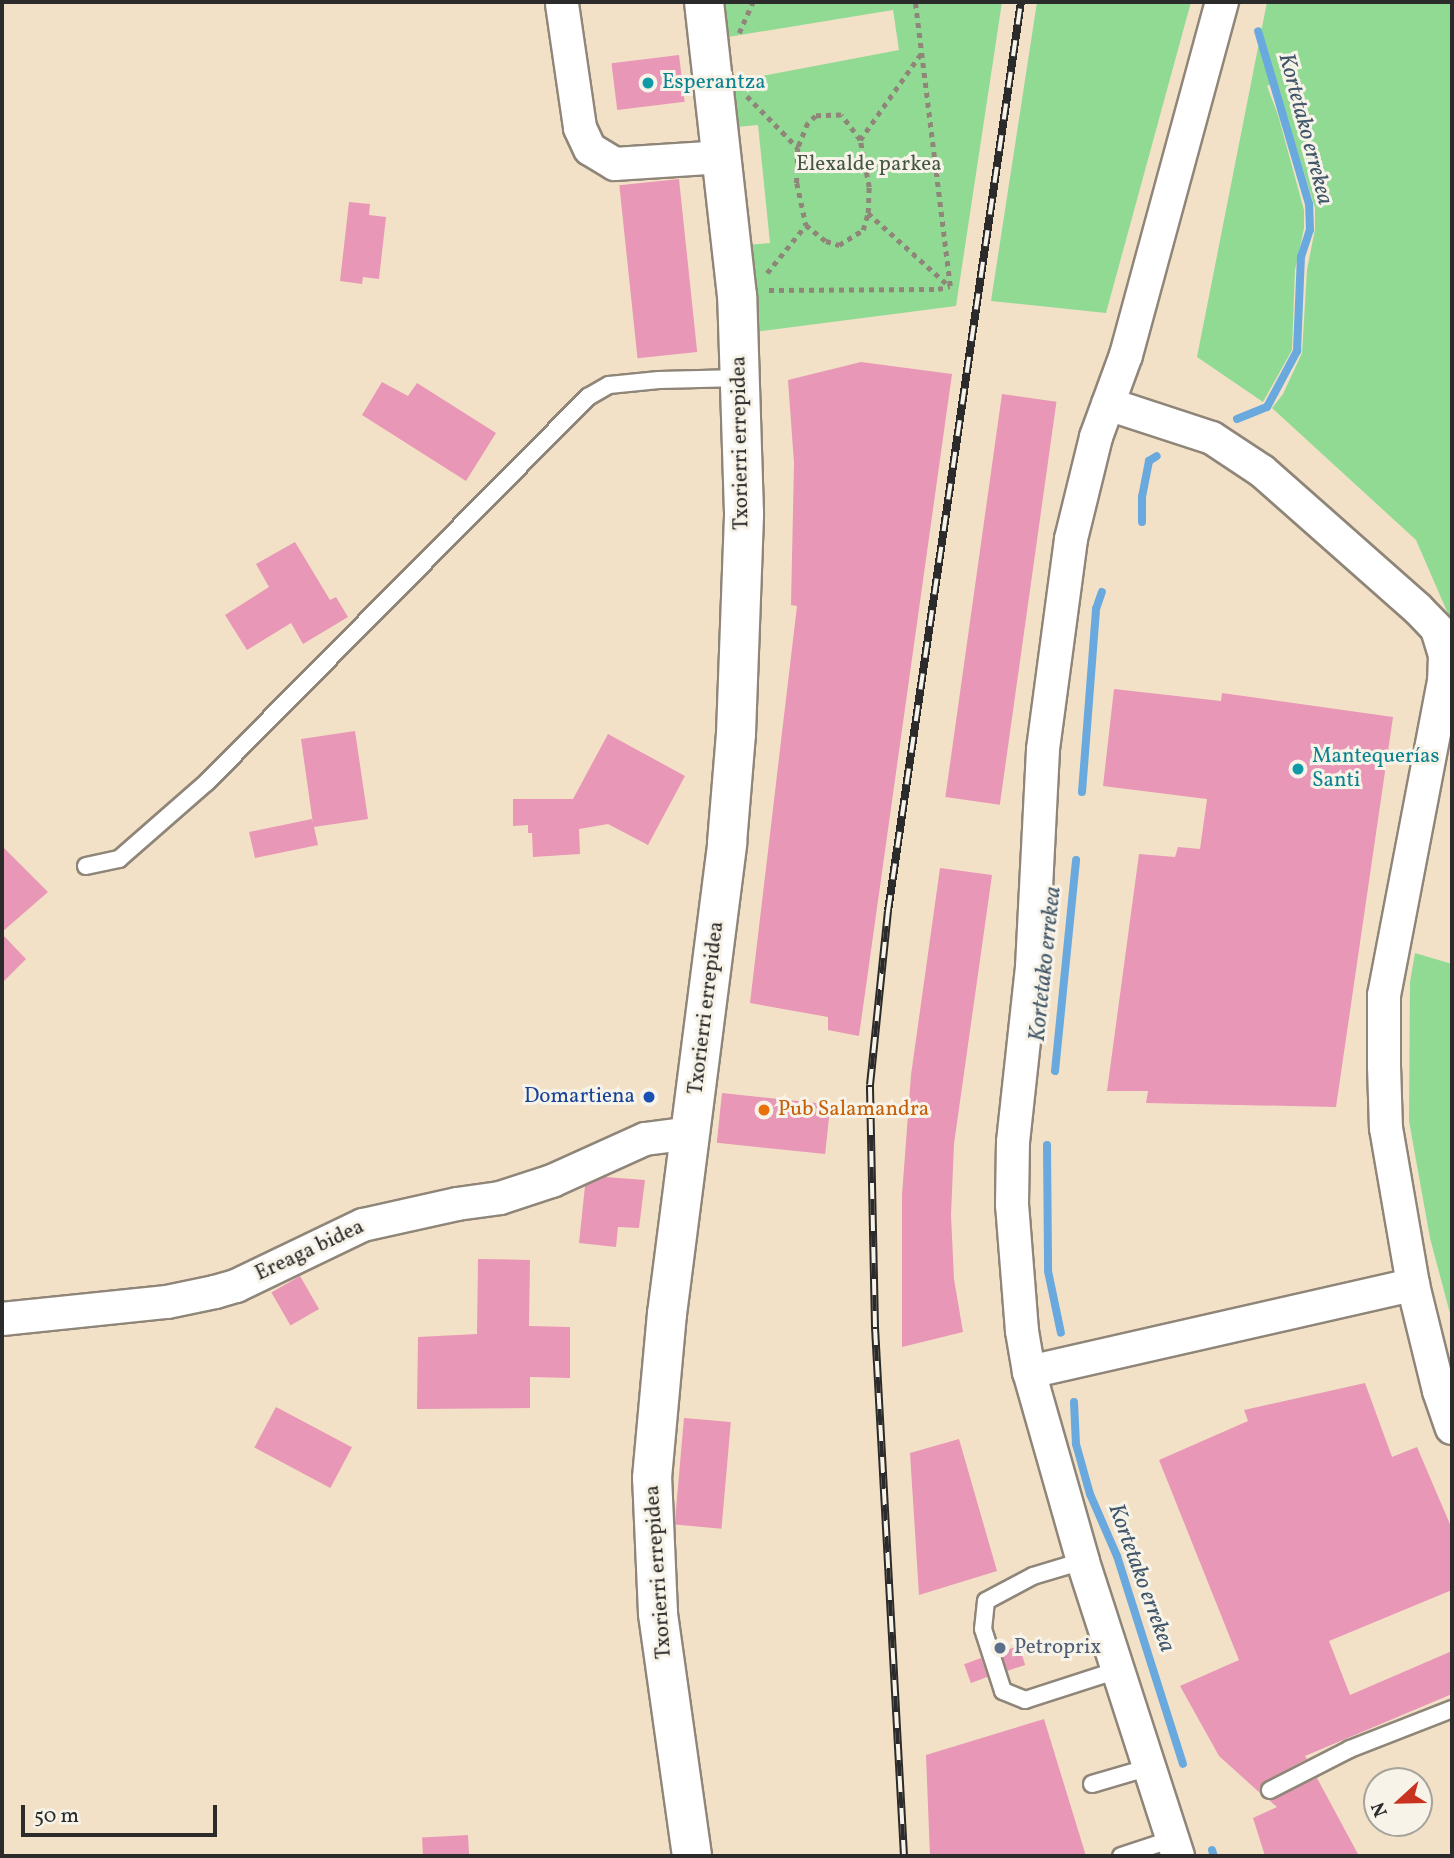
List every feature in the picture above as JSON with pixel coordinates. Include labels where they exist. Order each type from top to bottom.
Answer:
[{"type":"street","name":"Txorierri errepidea","points":[[692,1856],[658,1613],[652,1490],[662,1354],[727,843],[736,734],[744,513],[737,296],[704,2]]},
{"type":"street","points":[[1176,1848],[1083,1561],[1029,1372],[1022,1331],[1012,1205],[1013,1142],[1032,967],[1043,748],[1071,539],[1096,436],[1126,355],[1222,2]]},
{"type":"street","points":[[562,4],[580,128],[590,149],[615,164],[723,157]]},
{"type":"street","points":[[1108,404],[1212,438],[1262,471],[1418,608],[1437,629],[1446,655],[1444,681],[1384,995],[1386,1128],[1413,1286],[1439,1391],[1452,1428]]},
{"type":"street","name":"Ereaga bidea","points":[[2,1319],[167,1302],[215,1292],[236,1286],[363,1225],[457,1203],[500,1199],[552,1181],[645,1139],[691,1133]]},
{"type":"street","points":[[1029,1372],[1413,1286]]},
{"type":"lane","points":[[86,866],[119,859],[207,782],[588,397],[609,386],[659,380],[740,378]]},
{"type":"lane","points":[[1083,1561],[1033,1576],[986,1601],[983,1629],[1003,1691],[1026,1700],[1118,1670]]},
{"type":"lane","points":[[1270,1790],[1350,1749],[1452,1709]]},
{"type":"lane","points":[[1092,1784],[1150,1767]]},
{"type":"lane","points":[[1121,1856],[1176,1848]]},
{"type":"path","points":[[915,2],[950,286]]},
{"type":"path","points":[[860,140],[922,52]]},
{"type":"path","points":[[741,90],[798,148]]},
{"type":"path","points":[[826,114],[841,115],[860,140],[869,187],[868,213],[863,230],[839,245],[826,241],[806,225],[797,183],[798,148],[808,123],[816,116],[826,114]]},
{"type":"path","points":[[868,213],[950,286]]},
{"type":"path","points":[[762,279],[806,225]]},
{"type":"path","points":[[762,286],[772,291],[939,289],[950,286]]},
{"type":"green space","name":"Elexalde parkea","points":[[717,2],[1002,2],[956,306],[755,332],[748,245],[770,243],[758,125],[736,127],[730,82],[899,50],[893,10],[722,38]]},
{"type":"green space","points":[[1037,2],[1191,2],[1106,313],[991,301]]},
{"type":"green space","points":[[1267,2],[1452,2],[1452,623],[1416,540],[1272,408],[1283,394],[1302,353],[1307,270],[1315,229],[1315,208],[1276,82],[1267,86],[1278,115],[1304,210],[1304,228],[1295,270],[1292,350],[1263,402],[1197,357]]},
{"type":"green space","points":[[1415,953],[1452,964],[1452,1321],[1430,1238],[1409,1121],[1410,982]]},
{"type":"building","name":"Esperantza","points":[[679,55],[685,102],[617,110],[612,63]]},
{"type":"building","points":[[679,179],[697,352],[638,358],[619,185]]},
{"type":"building","points":[[349,202],[370,204],[369,215],[386,217],[379,279],[363,277],[362,284],[340,281]]},
{"type":"building","points":[[861,362],[952,374],[859,1036],[828,1030],[828,1017],[750,1003],[797,606],[791,605],[794,463],[788,380]]},
{"type":"building","points":[[382,382],[408,396],[417,383],[496,433],[466,481],[362,415]]},
{"type":"building","points":[[1002,394],[1056,402],[1000,805],[945,797]]},
{"type":"building","points":[[295,542],[330,600],[336,597],[348,617],[303,644],[291,623],[247,650],[225,615],[269,587],[256,564]]},
{"type":"building","points":[[1114,689],[1221,701],[1222,693],[1393,717],[1336,1107],[1146,1103],[1148,1091],[1107,1091],[1139,854],[1175,857],[1178,847],[1200,849],[1207,799],[1103,786]]},
{"type":"building","points":[[355,731],[368,819],[314,827],[318,845],[255,858],[249,832],[312,819],[313,824],[301,739]]},
{"type":"building","points":[[608,734],[685,776],[648,845],[608,824],[579,829],[580,854],[533,857],[532,833],[528,833],[528,825],[513,826],[513,799],[573,799]]},
{"type":"building","points":[[2,846],[48,892],[2,932]]},
{"type":"building","points":[[940,868],[992,875],[954,1144],[951,1215],[954,1279],[963,1332],[902,1347],[902,1195],[911,1075]]},
{"type":"building","points":[[2,934],[26,959],[2,983]]},
{"type":"building","points":[[722,1093],[830,1104],[825,1154],[717,1143]]},
{"type":"building","points":[[605,1177],[645,1180],[639,1228],[618,1227],[616,1247],[579,1243],[585,1186]]},
{"type":"building","points":[[478,1259],[530,1260],[529,1326],[570,1327],[570,1378],[530,1377],[530,1408],[417,1409],[418,1337],[477,1334]]},
{"type":"building","points":[[300,1276],[319,1309],[290,1325],[271,1292]]},
{"type":"building","points":[[1365,1383],[1392,1457],[1417,1447],[1452,1529],[1452,1590],[1329,1641],[1350,1695],[1452,1651],[1452,1694],[1305,1756],[1307,1759],[1265,1781],[1260,1793],[1219,1756],[1180,1686],[1239,1660],[1159,1460],[1248,1421],[1244,1410]]},
{"type":"building","points":[[276,1407],[352,1447],[330,1488],[254,1448]]},
{"type":"building","points":[[684,1418],[731,1422],[721,1529],[675,1525]]},
{"type":"building","points":[[959,1439],[997,1571],[919,1595],[910,1453]]},
{"type":"building","points":[[1019,1646],[1025,1665],[1007,1671],[1001,1652]]},
{"type":"building","points":[[981,1658],[988,1677],[971,1683],[964,1664]]},
{"type":"building","points":[[1044,1719],[1086,1856],[930,1856],[926,1755]]},
{"type":"building","points":[[1317,1778],[1359,1856],[1265,1856],[1253,1818],[1277,1807],[1269,1800]]},
{"type":"building","points":[[468,1835],[469,1856],[423,1856],[422,1837]]},
{"type":"waterway","name":"Kortetako errekea","points":[[1237,419],[1267,407],[1297,351],[1301,257],[1310,230],[1309,204],[1258,31]]},
{"type":"waterway","name":"Kortetako errekea","points":[[1142,522],[1142,497],[1149,461],[1157,456]]},
{"type":"waterway","name":"Kortetako errekea","points":[[1082,792],[1096,609],[1102,592]]},
{"type":"waterway","name":"Kortetako errekea","points":[[1055,1071],[1076,860]]},
{"type":"waterway","name":"Kortetako errekea","points":[[1047,1145],[1048,1271],[1061,1333]]},
{"type":"waterway","name":"Kortetako errekea","points":[[1074,1402],[1076,1444],[1090,1494],[1117,1556],[1183,1764]]},
{"type":"waterway","name":"Kortetako errekea","points":[[1212,1850],[1214,1856]]},
{"type":"railway","points":[[904,1856],[875,1327],[870,1085],[888,911],[1021,2]]},
{"type":"place","name":"Esperantza","points":[[648,83]]},
{"type":"place","name":"Mantequerías Santi","points":[[1298,769]]},
{"type":"place","name":"Domartiena","points":[[649,1097]]},
{"type":"place","name":"Pub Salamandra","points":[[764,1110]]},
{"type":"place","name":"Petroprix","points":[[1000,1648]]}]
